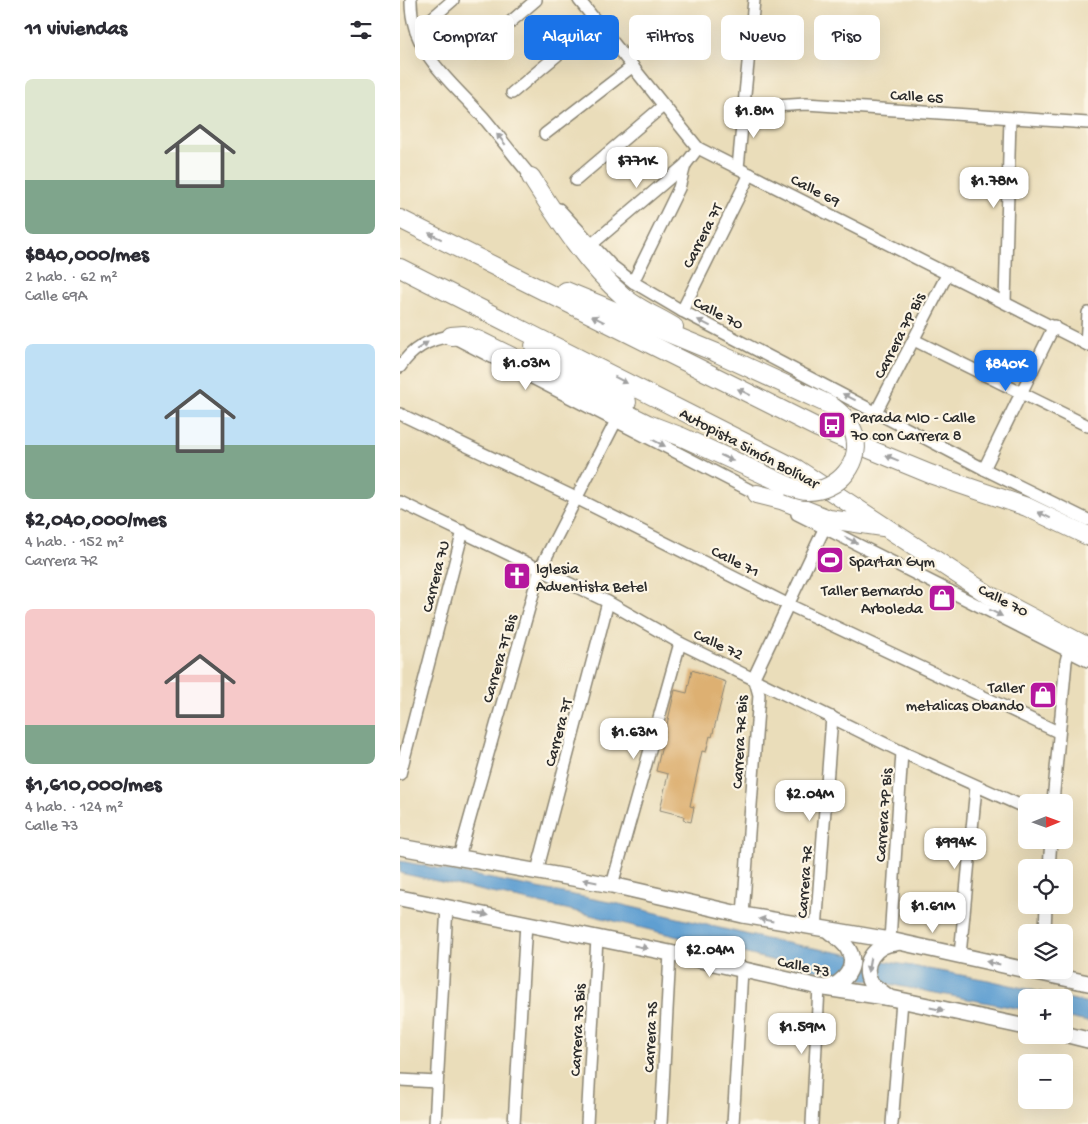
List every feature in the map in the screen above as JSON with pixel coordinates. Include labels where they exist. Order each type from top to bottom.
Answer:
[{"type":"highway","points":[[531,177],[569,234],[625,298],[717,353]]},
{"type":"highway","points":[[400,219],[818,428],[930,474],[1027,507],[1088,536]]},
{"type":"highway","points":[[451,336],[464,335],[480,341],[580,392],[788,486],[806,491],[824,489],[839,481],[850,466],[855,449],[853,431],[844,416],[830,405],[717,353],[470,253]]},
{"type":"highway","name":"Autopista Simón Bolívar","points":[[400,268],[797,469],[891,529],[988,595],[1077,645]]},
{"type":"highway","points":[[453,294],[577,374],[651,416],[682,437]]},
{"type":"highway","points":[[757,494],[781,500],[829,519],[891,529]]},
{"type":"highway","points":[[1077,645],[1088,659]]},
{"type":"main road","points":[[400,847],[612,885],[743,915],[960,955],[1018,968]]},
{"type":"main road","name":"Calle 73","points":[[400,898],[447,906],[742,970],[1018,1025]]},
{"type":"main road","points":[[822,930],[845,944],[850,954],[850,968],[846,977],[828,986]]},
{"type":"main road","points":[[892,943],[872,954],[868,965],[869,980],[876,989],[896,1000]]},
{"type":"main road","points":[[1071,979],[1088,983]]},
{"type":"main road","points":[[1073,1036],[1088,1040]]},
{"type":"street","name":"Calle 70","points":[[411,0],[415,26]]},
{"type":"street","points":[[436,15],[453,0]]},
{"type":"street","points":[[514,19],[536,0]]},
{"type":"street","name":"Calle 69","points":[[579,0],[592,15]]},
{"type":"street","points":[[738,168],[754,0]]},
{"type":"street","name":"Calle 69","points":[[619,48],[698,148],[1087,344]]},
{"type":"street","name":"Calle 70","points":[[430,60],[483,117],[531,177],[611,265],[633,282],[682,311],[984,470],[1088,520]]},
{"type":"street","points":[[512,93],[552,60]]},
{"type":"street","points":[[545,134],[633,66]]},
{"type":"street","name":"Calle 65","points":[[744,108],[806,104],[1088,123]]},
{"type":"street","points":[[576,180],[663,106]]},
{"type":"street","points":[[1005,302],[1010,118]]},
{"type":"street","points":[[592,244],[686,165],[698,148]]},
{"type":"street","points":[[633,282],[680,188],[686,165]]},
{"type":"street","name":"Carrera 7T","points":[[682,311],[750,174]]},
{"type":"street","name":"Carrera 7P Bis","points":[[876,412],[948,273]]},
{"type":"street","points":[[1087,344],[1088,313]]},
{"type":"street","points":[[984,470],[1054,326]]},
{"type":"street","name":"Calle 70","points":[[451,336],[757,494],[1077,645]]},
{"type":"street","points":[[400,367],[406,357],[420,346],[451,336]]},
{"type":"street","points":[[914,340],[1088,426]]},
{"type":"street","name":"Calle 71","points":[[400,414],[576,498],[787,604],[1058,732]]},
{"type":"street","name":"Carrera 7T Bis","points":[[458,857],[540,569],[616,421]]},
{"type":"street","name":"Calle 72","points":[[400,502],[608,602],[680,643],[902,752],[1018,805]]},
{"type":"street","name":"Carrera 7R Bis","points":[[743,915],[759,695],[754,678],[787,604],[825,527]]},
{"type":"street","name":"Carrera 7U","points":[[400,774],[463,531]]},
{"type":"street","name":"Carrera 7T","points":[[537,871],[608,602]]},
{"type":"street","points":[[612,885],[680,643]]},
{"type":"street","points":[[1054,794],[1066,661],[1077,645]]},
{"type":"street","name":"Carrera 7R","points":[[822,930],[832,717]]},
{"type":"street","name":"Carrera 7P Bis","points":[[892,943],[902,752]]},
{"type":"street","points":[[960,955],[976,787]]},
{"type":"street","points":[[434,1124],[447,906]]},
{"type":"street","points":[[514,1124],[526,923]]},
{"type":"street","name":"Carrera 7S Bis","points":[[587,1124],[597,938]]},
{"type":"street","name":"Carrera 7S","points":[[661,1124],[670,953]]},
{"type":"street","points":[[733,1124],[742,970]]},
{"type":"street","points":[[812,1124],[828,986]]},
{"type":"street","points":[[892,1124],[896,1000]]},
{"type":"street","points":[[400,1080],[437,1082]]},
{"type":"water","points":[[400,861],[619,904],[770,940],[988,980],[1027,989],[1018,989],[1018,1008],[803,968],[566,909],[400,873]]},
{"type":"water","points":[[1073,1000],[1088,1003],[1088,1022],[1073,1019]]},
{"type":"building","points":[[692,670],[726,682],[712,737],[710,736],[706,752],[702,751],[690,806],[694,807],[691,822],[683,820],[684,816],[660,810],[668,774],[656,771],[675,690],[687,693]]},
{"type":"place","name":"Parada MIO - Calle 70 con Carrera 8","points":[[832,425]]},
{"type":"place","name":"Spartan Gym","points":[[830,560]]},
{"type":"place","name":"Iglesia Adventista Betel","points":[[517,576]]},
{"type":"place","name":"Taller Bernardo Arboleda","points":[[942,598]]},
{"type":"place","name":"Taller metalicas Obando","points":[[1043,695]]}]
